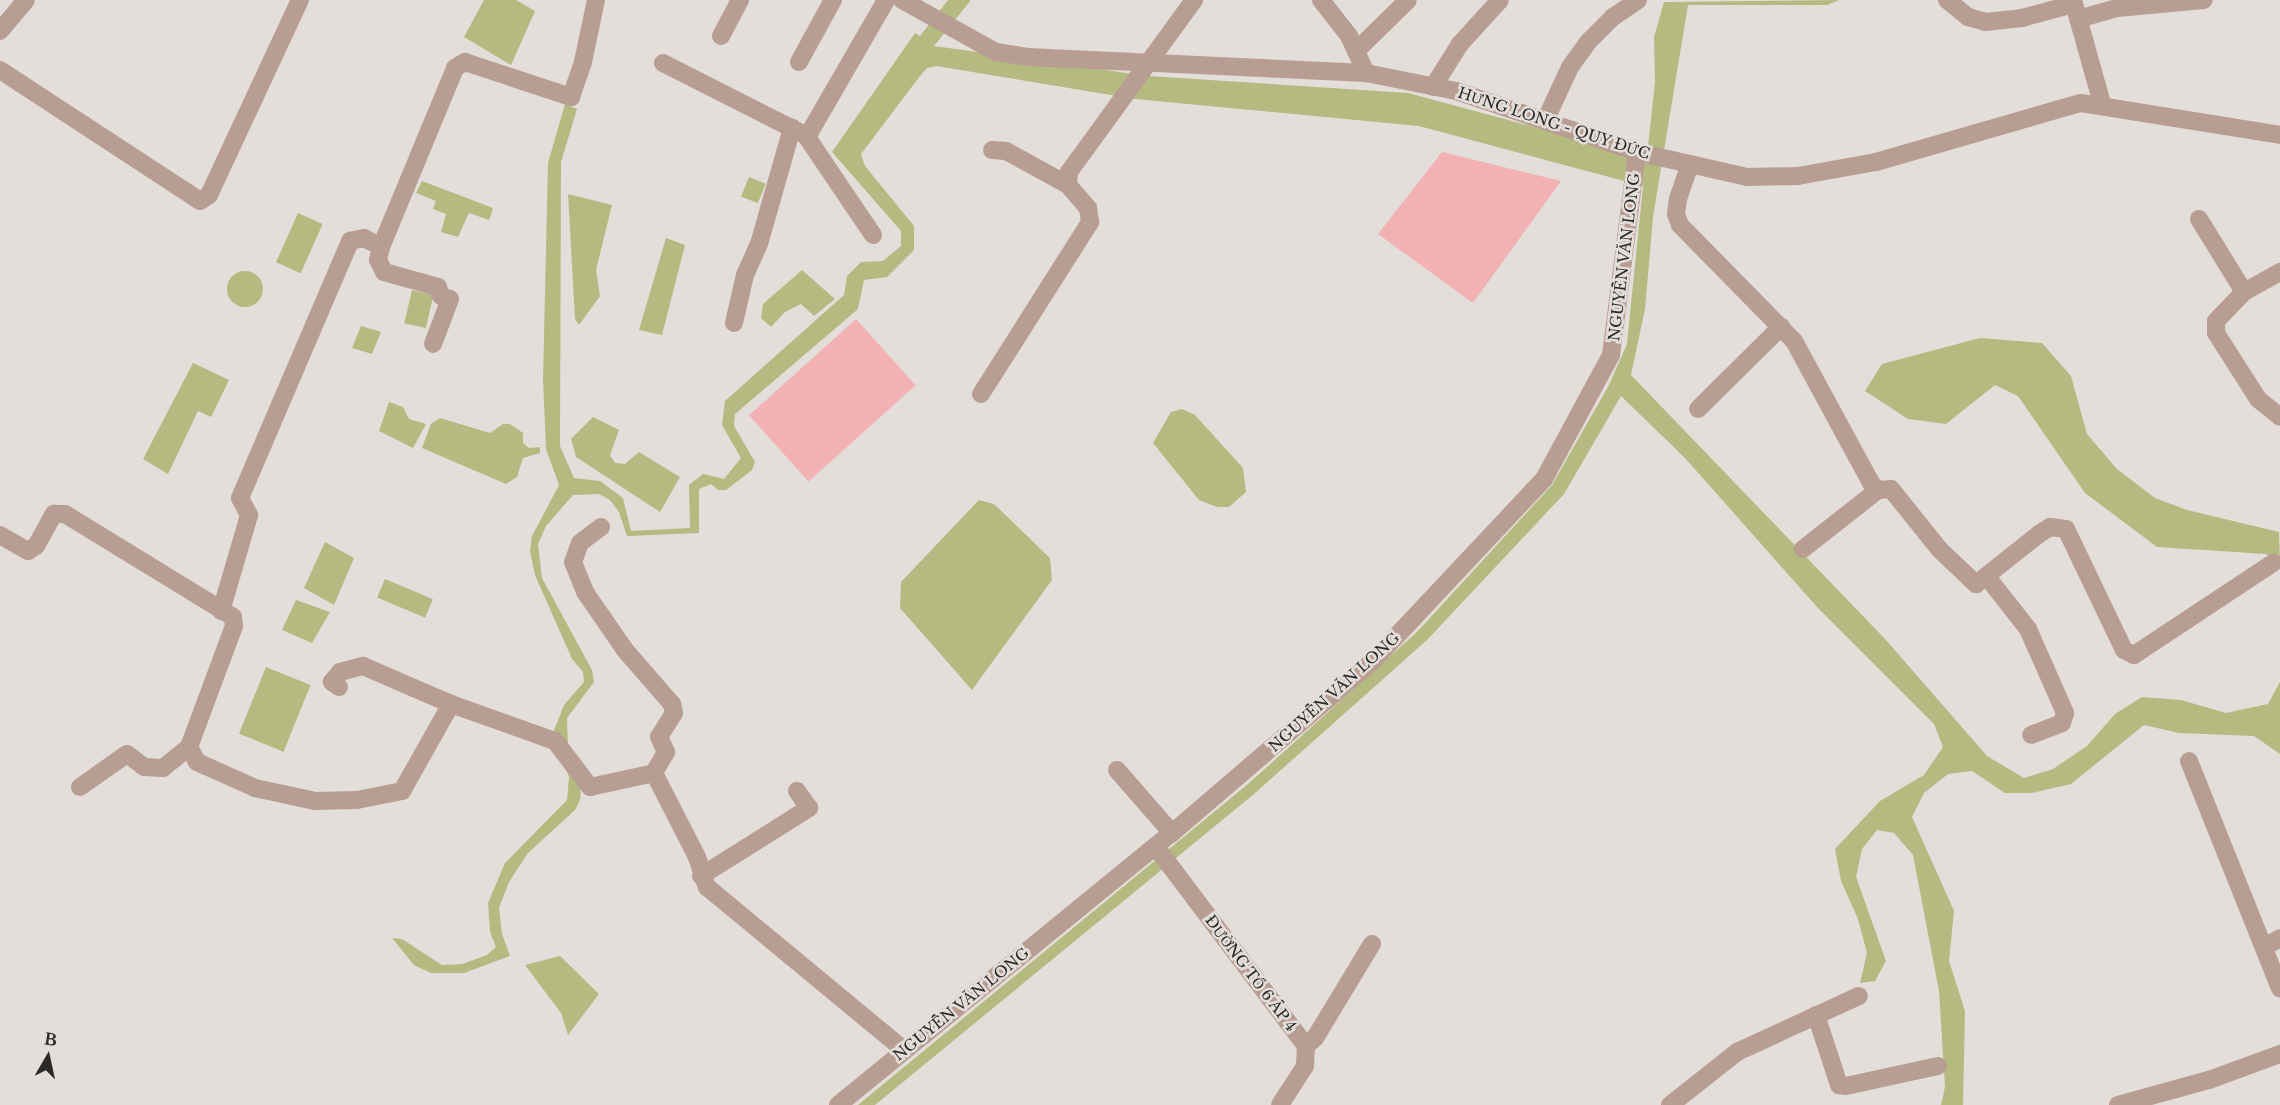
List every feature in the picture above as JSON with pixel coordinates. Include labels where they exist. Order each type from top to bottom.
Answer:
[{"type":"street","points":[[0,32],[26,0]]},
{"type":"street","points":[[0,70],[200,201],[209,195],[300,0]]},
{"type":"street","points":[[433,344],[450,299],[441,296],[438,287],[384,272],[378,260],[381,247],[458,64],[465,62],[571,97],[583,62],[596,0]]},
{"type":"street","points":[[721,36],[740,0]]},
{"type":"street","points":[[800,62],[834,0]]},
{"type":"street","points":[[734,323],[745,275],[759,244],[800,132],[886,0]]},
{"type":"street","points":[[1068,185],[1069,172],[1146,61],[1194,0]]},
{"type":"street","points":[[1321,0],[1357,50],[1366,73]]},
{"type":"street","points":[[1357,50],[1408,0]]},
{"type":"street","points":[[1433,87],[1460,44],[1500,0]]},
{"type":"street","points":[[1546,118],[1570,67],[1588,42],[1613,17],[1638,0]]},
{"type":"street","points":[[1947,0],[1968,17],[1985,22],[2075,8],[2117,8],[2204,0]]},
{"type":"street","name":"HƯNG LONG - QUY ĐỨC","points":[[905,1],[996,52],[1028,57],[1366,73],[1433,87],[1546,118],[1640,153],[1748,177],[1798,176],[1876,162],[2068,105],[2102,104],[2280,135]]},
{"type":"street","points":[[2075,8],[2102,104]]},
{"type":"street","points":[[663,63],[800,132],[873,235]]},
{"type":"street","points":[[981,394],[1090,222],[1088,208],[1068,185],[1006,152],[992,150]]},
{"type":"street","name":"NGUYỄN VĂN LONG","points":[[838,1105],[1172,834],[1374,660],[1544,479],[1611,355],[1640,153]]},
{"type":"street","points":[[1690,164],[1677,199],[1676,214],[1680,225],[1794,341],[1846,432],[1863,472],[1878,490]]},
{"type":"street","points":[[2199,219],[2244,292]]},
{"type":"street","points":[[221,611],[249,515],[240,498],[350,241],[364,238],[381,247]]},
{"type":"street","points":[[2280,272],[2244,292],[2216,321],[2216,333],[2258,399],[2280,417]]},
{"type":"street","points":[[1698,409],[1780,327]]},
{"type":"street","points":[[1803,549],[1878,490],[1891,489],[1940,549],[1976,584],[1988,578],[2050,527],[2066,529],[2124,651],[2133,655],[2273,563]]},
{"type":"street","points":[[0,536],[28,551],[36,546],[54,514],[65,514],[232,617],[234,626],[189,747],[163,768],[144,767],[127,754],[80,787]]},
{"type":"street","points":[[339,687],[332,682],[340,672],[363,666],[451,704],[555,741],[580,778],[595,788],[654,773],[666,752],[659,737],[674,713],[672,704],[626,650],[585,592],[573,562],[580,543],[601,527]]},
{"type":"street","points":[[1988,578],[2028,629],[2065,713],[2062,723],[2031,735]]},
{"type":"street","points":[[189,747],[197,762],[255,788],[315,801],[357,800],[402,791],[451,704]]},
{"type":"street","points":[[2189,761],[2280,988]]},
{"type":"street","points":[[1117,770],[1172,834]]},
{"type":"street","points":[[654,773],[697,856],[701,876],[707,887],[904,1050]]},
{"type":"street","points":[[701,876],[809,808],[797,791]]},
{"type":"street","name":"ĐƯỜNG TỔ 6 ẤP 4","points":[[1156,847],[1306,1046],[1305,1066],[1280,1105]]},
{"type":"street","points":[[2264,947],[2280,938]]},
{"type":"street","points":[[1306,1046],[1316,1038],[1372,944]]},
{"type":"street","points":[[1670,1105],[1737,1052],[1858,996]]},
{"type":"street","points":[[1816,1015],[1839,1085],[1846,1086],[1938,1066]]},
{"type":"street","points":[[2118,1105],[2209,1080],[2280,1054]]},
{"type":"shaded area","points":[[484,0],[516,0],[535,11],[511,65],[464,37]]},
{"type":"shaded area","points":[[948,0],[971,0],[934,46],[1148,76],[1408,93],[1568,136],[1646,164],[1655,83],[1654,37],[1664,2],[1839,0],[1827,5],[1688,5],[1653,217],[1645,309],[1631,375],[1886,640],[1987,756],[2024,778],[2053,769],[2087,746],[2115,714],[2142,697],[2181,700],[2226,713],[2268,704],[2280,682],[2280,754],[2254,736],[2179,733],[2144,725],[2071,784],[2032,793],[2005,793],[1972,771],[1948,774],[1924,793],[1912,817],[1954,911],[1949,961],[1965,1011],[1963,1105],[1941,1105],[1945,1087],[1939,991],[1913,855],[1894,833],[1877,830],[1862,849],[1856,877],[1886,961],[1875,981],[1860,983],[1867,953],[1858,919],[1841,881],[1835,849],[1880,801],[1924,775],[1943,747],[1934,724],[1818,608],[1685,458],[1621,396],[1564,494],[1427,640],[1254,794],[875,1105],[858,1105],[1248,784],[1417,632],[1552,485],[1609,385],[1627,344],[1643,186],[1419,126],[1135,99],[936,66],[927,68],[920,76],[861,154],[865,166],[914,226],[914,250],[887,277],[864,280],[858,309],[735,414],[734,426],[755,462],[752,470],[726,490],[718,490],[711,484],[699,489],[699,533],[627,536],[619,512],[610,500],[599,494],[573,495],[546,526],[538,544],[542,578],[592,670],[594,682],[567,718],[568,747],[581,787],[580,800],[575,810],[528,853],[509,882],[499,908],[502,934],[510,956],[464,973],[431,973],[414,965],[392,938],[402,939],[442,965],[462,964],[487,955],[496,947],[490,932],[488,903],[505,863],[567,800],[569,777],[553,733],[564,705],[584,682],[583,672],[572,659],[535,575],[530,551],[532,536],[559,485],[546,449],[543,380],[548,163],[565,104],[577,109],[561,162],[560,446],[574,478],[600,481],[623,498],[631,531],[690,528],[689,485],[703,474],[724,479],[741,458],[722,425],[725,401],[844,295],[847,276],[861,262],[883,261],[901,246],[901,231],[832,152],[915,33],[920,36]]},
{"type":"shaded area","points":[[1442,152],[1561,181],[1473,303],[1378,234]]},
{"type":"shaded area","points":[[749,177],[766,184],[758,203],[741,196]]},
{"type":"shaded area","points":[[422,181],[493,208],[489,220],[469,213],[458,237],[441,232],[446,214],[433,209],[436,201],[416,193]]},
{"type":"shaded area","points":[[568,194],[612,205],[596,270],[600,296],[579,325],[575,319]]},
{"type":"shaded area","points":[[298,213],[323,224],[301,273],[276,262]]},
{"type":"shaded area","points":[[666,238],[685,245],[662,335],[639,330]]},
{"type":"shaded area","points":[[802,270],[835,299],[814,316],[801,304],[785,312],[771,327],[761,318],[763,304]]},
{"type":"shaded area","points":[[245,271],[258,276],[263,289],[258,302],[245,307],[232,302],[227,289],[232,276]]},
{"type":"shaded area","points":[[412,290],[433,295],[426,328],[404,323]]},
{"type":"shaded area","points":[[856,319],[916,385],[809,481],[749,415]]},
{"type":"shaded area","points":[[361,326],[381,332],[372,354],[352,348]]},
{"type":"shaded area","points":[[1980,338],[2042,343],[2071,376],[2087,434],[2117,469],[2155,498],[2187,510],[2279,532],[2280,563],[2266,554],[2157,547],[2085,493],[2018,396],[1995,385],[1946,424],[1908,419],[1865,391],[1882,364]]},
{"type":"shaded area","points":[[193,363],[229,380],[211,417],[198,411],[168,474],[143,459]]},
{"type":"shaded area","points":[[389,402],[403,407],[409,419],[426,424],[413,448],[379,431]]},
{"type":"shaded area","points":[[1182,409],[1195,415],[1243,468],[1246,492],[1229,507],[1217,507],[1199,500],[1153,443],[1171,412]]},
{"type":"shaded area","points":[[593,417],[619,430],[610,455],[615,463],[625,464],[639,452],[680,477],[660,512],[576,457],[571,439]]},
{"type":"shaded area","points":[[440,418],[490,433],[503,424],[510,424],[523,433],[523,443],[529,448],[540,447],[540,453],[523,458],[517,477],[506,484],[422,448],[431,424]]},
{"type":"shaded area","points":[[979,500],[994,504],[1050,558],[1052,580],[972,690],[900,608],[901,582]]},
{"type":"shaded area","points":[[325,542],[354,558],[334,605],[304,588]]},
{"type":"shaded area","points":[[385,579],[433,599],[425,618],[377,597]]},
{"type":"shaded area","points":[[296,600],[330,612],[312,643],[282,630]]},
{"type":"shaded area","points":[[266,667],[311,685],[284,752],[239,734]]},
{"type":"shaded area","points":[[560,956],[599,994],[568,1035],[561,1013],[525,965]]}]
